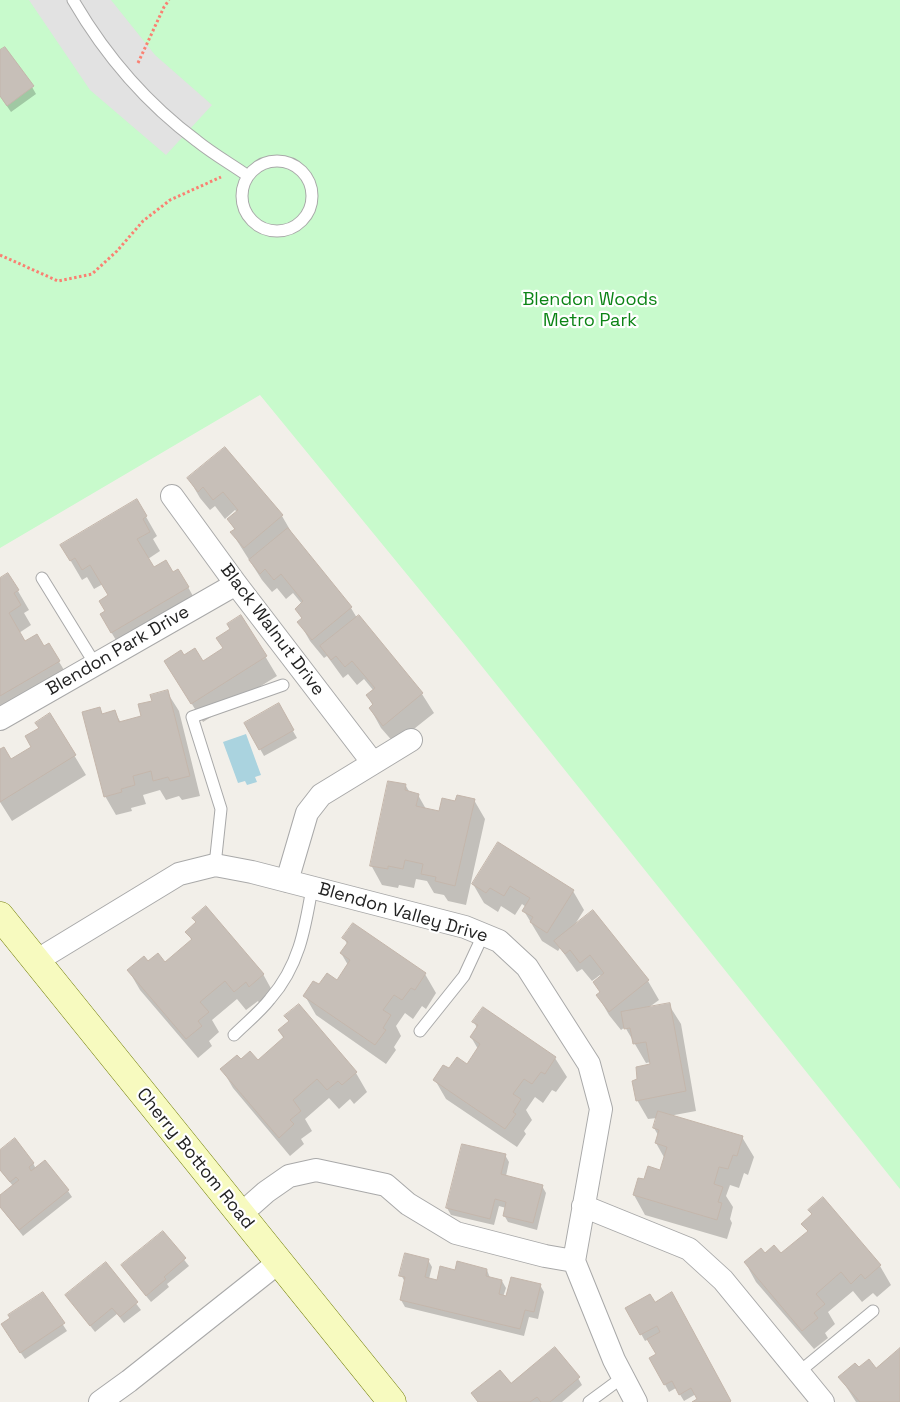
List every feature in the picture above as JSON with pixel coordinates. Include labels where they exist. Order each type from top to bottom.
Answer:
[{"type":"main road","name":"Cherry Bottom Road","points":[[0,916],[392,1402]]},
{"type":"street","name":"Black Walnut Drive","points":[[172,496],[186,518],[373,763]]},
{"type":"street","name":"Blendon Park Drive","points":[[0,718],[236,584]]},
{"type":"street","points":[[287,881],[307,814],[321,795],[411,740]]},
{"type":"street","name":"Blendon Valley Drive","points":[[36,961],[180,874],[215,865],[252,872],[464,927],[499,942],[527,967],[589,1064],[601,1109],[574,1261]]},
{"type":"street","points":[[240,1214],[289,1176],[316,1170],[386,1184],[408,1204],[456,1234],[545,1256],[574,1261],[614,1360],[636,1402]]},
{"type":"street","points":[[583,1206],[689,1249],[723,1280],[823,1402]]},
{"type":"street","points":[[100,1402],[279,1262]]},
{"type":"lane","points":[[73,0],[89,28],[130,80],[168,118],[197,142],[243,172]]},
{"type":"lane","points":[[280,161],[292,164],[302,171],[309,181],[312,193],[311,205],[306,216],[297,225],[286,230],[274,231],[262,228],[252,221],[245,211],[242,199],[243,172],[268,162],[280,161]]},
{"type":"lane","points":[[42,578],[95,664]]},
{"type":"lane","points":[[215,865],[221,809],[192,717],[283,686]]},
{"type":"lane","points":[[234,1034],[270,999],[284,980],[297,955],[305,930],[312,888]]},
{"type":"lane","points":[[420,1031],[464,976],[483,935]]},
{"type":"lane","points":[[799,1372],[873,1311]]},
{"type":"lane","points":[[589,1402],[623,1376]]},
{"type":"path","points":[[130,80],[169,0]]},
{"type":"path","points":[[0,255],[58,281],[92,274],[117,251],[143,221],[170,200],[243,172]]},
{"type":"green space","name":"Blendon Woods Metro Park","points":[[0,0],[900,0],[900,1189],[464,644],[260,395],[0,548]]},
{"type":"shaded area","points":[[29,0],[111,0],[155,55],[212,105],[166,155],[90,90]]},
{"type":"water","points":[[246,734],[261,775],[255,777],[257,782],[247,785],[245,781],[238,783],[223,742]]},
{"type":"building","points":[[5,47],[34,86],[7,106],[0,96],[0,50]]},
{"type":"building","points":[[225,447],[283,515],[244,548],[230,532],[235,529],[227,519],[238,510],[223,492],[213,500],[203,487],[198,492],[187,478]]},
{"type":"building","points":[[137,499],[147,516],[143,519],[150,532],[137,539],[154,567],[166,560],[173,572],[178,569],[189,587],[111,633],[100,614],[105,611],[99,601],[108,595],[90,565],[82,570],[75,558],[70,561],[60,545]]},
{"type":"building","points":[[288,528],[352,607],[312,640],[297,622],[302,618],[295,609],[303,601],[281,574],[274,580],[265,569],[260,574],[249,560]]},
{"type":"building","points":[[8,573],[19,590],[14,593],[21,605],[9,613],[25,641],[37,634],[44,646],[49,643],[60,661],[0,696],[0,578]]},
{"type":"building","points":[[241,615],[267,656],[191,704],[164,661],[181,650],[184,655],[195,648],[203,661],[223,648],[216,638],[230,629],[227,624]]},
{"type":"building","points":[[359,615],[423,693],[383,726],[369,708],[373,704],[366,695],[375,688],[352,661],[345,667],[336,656],[331,660],[320,646]]},
{"type":"building","points":[[168,690],[190,776],[170,781],[168,777],[153,781],[151,771],[133,776],[135,785],[121,789],[122,792],[104,797],[82,712],[100,707],[102,714],[115,710],[119,722],[141,716],[138,704],[152,701],[150,695]]},
{"type":"building","points":[[279,703],[294,730],[259,750],[244,723]]},
{"type":"building","points":[[50,713],[76,755],[0,802],[0,749],[4,747],[11,759],[31,747],[25,736],[39,728],[35,723]]},
{"type":"building","points":[[388,781],[406,784],[405,790],[419,794],[416,806],[439,811],[442,798],[455,801],[457,795],[475,799],[455,886],[435,881],[436,877],[421,874],[423,864],[405,860],[403,869],[388,866],[388,869],[370,866]]},
{"type":"building","points":[[498,842],[574,890],[547,933],[530,922],[533,917],[522,911],[530,898],[510,886],[504,896],[490,888],[486,893],[472,884]]},
{"type":"building","points":[[206,906],[264,974],[249,987],[246,982],[234,992],[225,981],[200,1002],[209,1012],[198,1021],[202,1026],[186,1039],[127,970],[144,956],[148,961],[158,953],[165,962],[192,939],[185,932],[196,922],[192,918]]},
{"type":"building","points":[[593,910],[649,980],[609,1012],[596,995],[600,992],[593,982],[604,973],[590,955],[580,963],[570,950],[565,954],[554,941]]},
{"type":"building","points":[[353,923],[426,973],[415,990],[411,988],[402,1000],[394,995],[383,1010],[391,1015],[383,1028],[386,1030],[375,1045],[303,996],[313,981],[319,984],[327,973],[337,980],[350,960],[340,953],[348,942],[342,938]]},
{"type":"building","points":[[670,1003],[686,1091],[636,1101],[632,1081],[637,1079],[636,1067],[650,1064],[646,1042],[633,1044],[630,1028],[624,1029],[621,1012]]},
{"type":"building","points":[[299,1004],[357,1072],[342,1085],[338,1081],[327,1090],[317,1079],[293,1100],[301,1111],[290,1120],[294,1124],[279,1138],[220,1069],[237,1055],[241,1059],[250,1051],[258,1060],[284,1037],[278,1030],[289,1021],[284,1016]]},
{"type":"building","points":[[483,1007],[556,1057],[545,1074],[541,1072],[532,1084],[524,1079],[513,1094],[521,1099],[513,1112],[516,1114],[505,1129],[433,1080],[443,1065],[449,1068],[457,1057],[467,1064],[480,1044],[470,1037],[478,1025],[472,1022]]},
{"type":"building","points":[[658,1111],[743,1136],[737,1156],[733,1155],[728,1169],[719,1167],[714,1184],[723,1187],[718,1202],[722,1203],[717,1220],[633,1195],[638,1178],[644,1179],[648,1166],[660,1170],[667,1147],[655,1143],[659,1130],[653,1128]]},
{"type":"building","points":[[15,1138],[34,1163],[29,1167],[31,1171],[45,1160],[69,1190],[19,1230],[0,1207],[0,1195],[19,1180],[16,1177],[10,1182],[0,1170],[0,1150]]},
{"type":"building","points":[[462,1144],[506,1154],[501,1174],[543,1185],[533,1223],[503,1216],[506,1202],[495,1199],[490,1219],[446,1208]]},
{"type":"building","points":[[823,1197],[881,1265],[865,1279],[861,1274],[851,1284],[841,1272],[816,1294],[825,1304],[814,1313],[818,1318],[802,1331],[744,1262],[761,1248],[765,1253],[774,1245],[781,1253],[808,1231],[801,1224],[812,1214],[808,1210]]},
{"type":"building","points":[[163,1231],[186,1258],[146,1296],[121,1265]]},
{"type":"building","points":[[405,1253],[429,1259],[425,1277],[437,1280],[440,1266],[455,1270],[457,1261],[487,1269],[486,1276],[502,1280],[499,1294],[506,1296],[511,1277],[541,1284],[534,1312],[525,1310],[520,1329],[400,1300],[405,1277],[399,1276]]},
{"type":"building","points":[[106,1262],[138,1302],[120,1317],[112,1308],[90,1326],[65,1295]]},
{"type":"building","points":[[43,1292],[65,1323],[20,1353],[1,1324],[10,1318],[8,1315]]},
{"type":"building","points":[[672,1292],[730,1402],[692,1402],[697,1399],[691,1388],[679,1395],[672,1381],[664,1385],[649,1358],[656,1354],[647,1339],[660,1332],[657,1326],[640,1335],[625,1308],[650,1294],[655,1302]]},
{"type":"building","points":[[555,1347],[580,1377],[550,1402],[541,1402],[537,1397],[530,1402],[478,1402],[471,1393],[500,1370],[511,1383]]},
{"type":"building","points":[[900,1348],[900,1402],[860,1402],[838,1377],[855,1363],[859,1367],[869,1359],[876,1368]]}]
